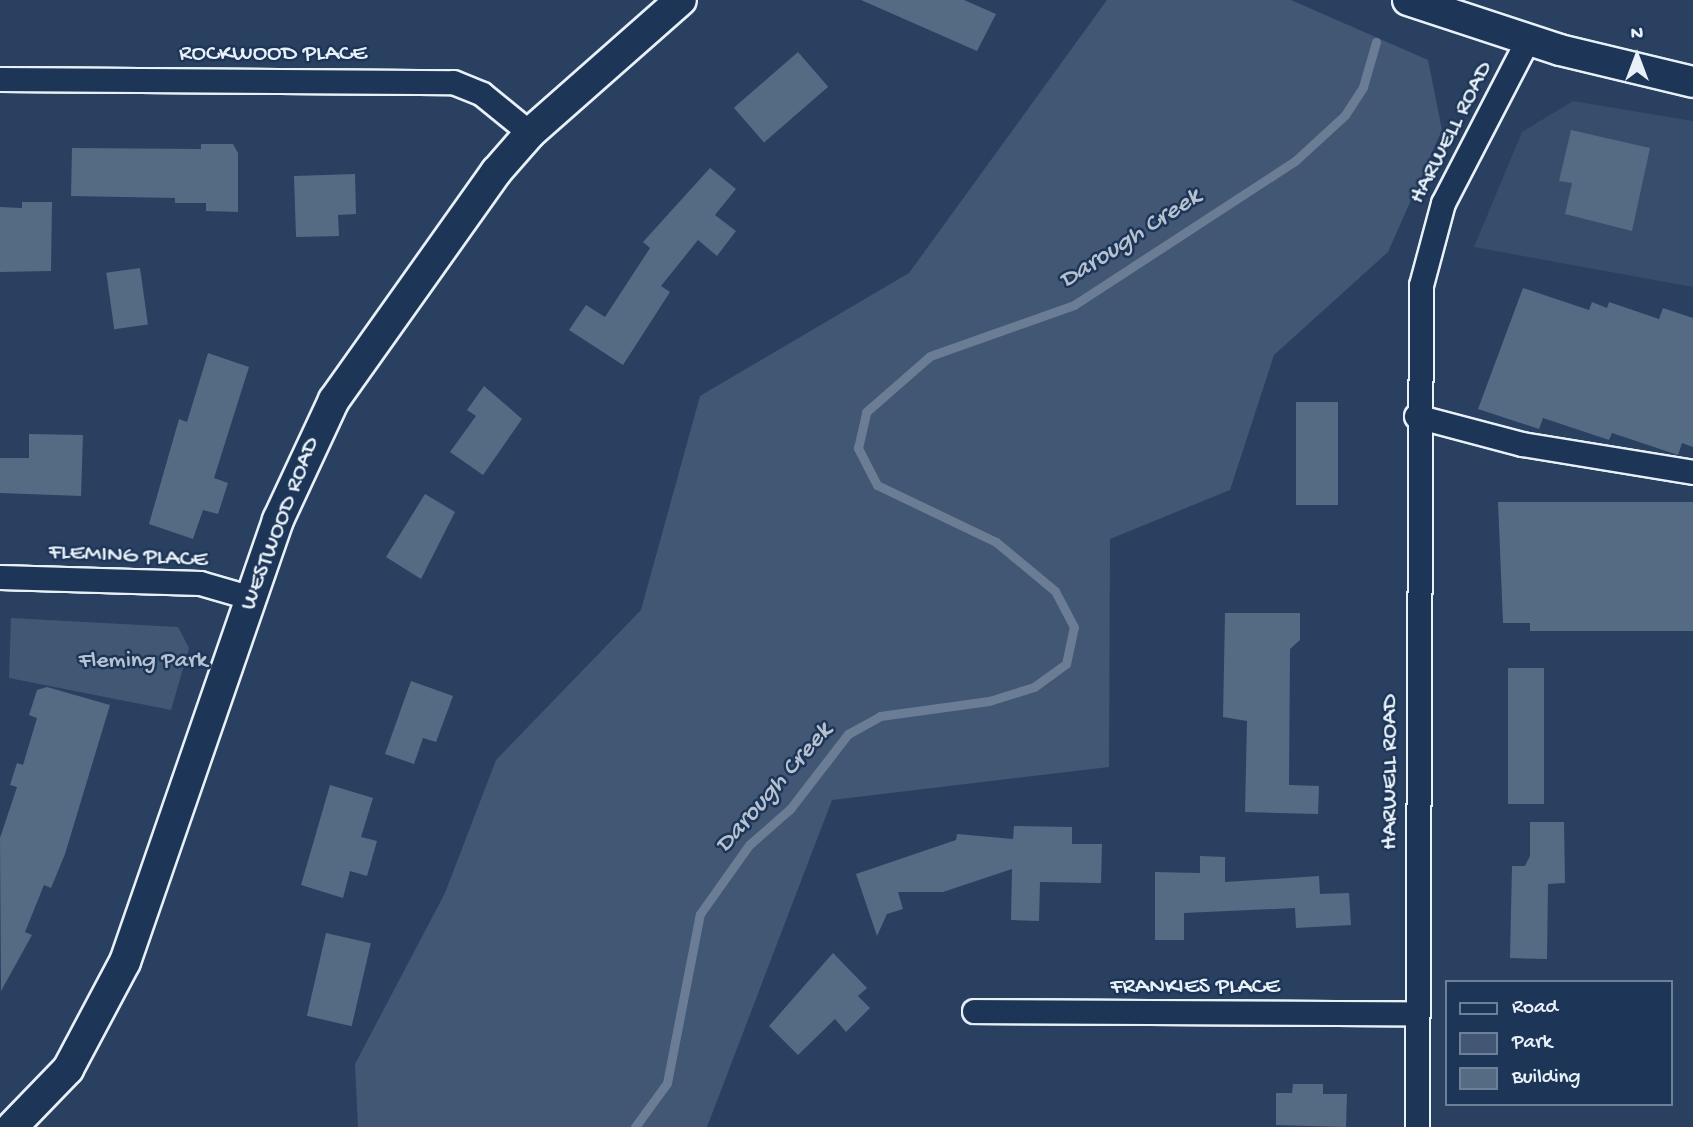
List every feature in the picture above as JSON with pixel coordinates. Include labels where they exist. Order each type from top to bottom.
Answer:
[{"type":"street","name":"WESTWOOD ROAD","points":[[12,1127],[68,1069],[121,972],[305,453],[334,400],[438,246],[530,133],[681,0]]},
{"type":"street","points":[[1408,0],[1527,41],[1693,82]]},
{"type":"street","name":"HARWELL ROAD","points":[[1417,1127],[1416,416],[1428,247],[1460,166],[1527,41]]},
{"type":"street","name":"ROCKWOOD PLACE","points":[[0,79],[453,82],[482,94],[530,133]]},
{"type":"street","points":[[1416,416],[1522,444],[1693,472]]},
{"type":"street","name":"FLEMING PLACE","points":[[0,577],[200,583],[252,598]]},
{"type":"street","name":"FRANKIES PLACE","points":[[974,1011],[1417,1013]]},
{"type":"shaded area","points":[[1573,101],[1693,121],[1693,287],[1474,247],[1522,132]]},
{"type":"green space","points":[[1107,0],[1291,0],[1428,60],[1442,130],[1388,252],[1274,355],[1230,490],[1110,539],[1109,767],[832,800],[707,1127],[358,1127],[355,1064],[445,893],[496,760],[641,610],[700,396],[909,273]]},
{"type":"green space","name":"Fleming Park","points":[[11,618],[178,627],[189,648],[171,710],[9,678]]},
{"type":"building","points":[[861,0],[964,0],[996,14],[977,51]]},
{"type":"building","points":[[798,52],[828,87],[764,142],[734,108]]},
{"type":"building","points":[[1571,130],[1650,148],[1632,231],[1565,214],[1572,183],[1559,181]]},
{"type":"building","points":[[201,144],[233,144],[238,153],[238,212],[206,211],[206,203],[175,203],[175,198],[71,196],[72,148],[201,149]]},
{"type":"building","points":[[710,168],[736,189],[715,215],[736,231],[717,256],[698,240],[661,286],[670,292],[623,365],[569,330],[586,305],[605,317],[650,248],[643,242]]},
{"type":"building","points":[[355,174],[356,214],[338,215],[339,236],[296,237],[294,176]]},
{"type":"building","points":[[22,202],[52,202],[51,271],[0,272],[0,207],[22,208]]},
{"type":"building","points":[[140,268],[148,324],[114,329],[106,273]]},
{"type":"building","points":[[1523,288],[1589,310],[1592,302],[1607,308],[1609,302],[1659,319],[1663,308],[1693,318],[1693,447],[1682,443],[1678,455],[1612,433],[1609,440],[1543,418],[1539,429],[1478,409]]},
{"type":"building","points":[[208,353],[249,367],[214,478],[228,483],[218,514],[203,510],[193,539],[149,524],[179,419],[187,422]]},
{"type":"building","points":[[484,386],[522,419],[483,475],[450,452],[476,416],[467,410]]},
{"type":"building","points":[[1296,402],[1338,402],[1338,505],[1296,505]]},
{"type":"building","points":[[29,434],[83,435],[81,496],[0,493],[0,458],[29,458]]},
{"type":"building","points":[[425,494],[455,512],[421,579],[386,557]]},
{"type":"building","points":[[1498,502],[1693,502],[1693,631],[1530,631],[1530,623],[1503,623]]},
{"type":"building","points":[[1225,613],[1300,613],[1300,640],[1290,649],[1289,785],[1319,786],[1318,814],[1245,812],[1247,721],[1223,717]]},
{"type":"building","points":[[1508,668],[1544,668],[1544,804],[1508,804]]},
{"type":"building","points":[[411,681],[453,696],[436,742],[423,738],[414,764],[385,754]]},
{"type":"building","points":[[47,687],[110,705],[65,854],[51,888],[44,885],[25,932],[32,935],[1,991],[0,838],[17,787],[10,785],[17,763],[23,765],[37,718],[29,715],[37,690]]},
{"type":"building","points":[[330,785],[373,798],[361,837],[377,841],[367,876],[350,871],[343,898],[301,885]]},
{"type":"building","points":[[1530,822],[1564,822],[1565,883],[1548,884],[1547,959],[1510,958],[1512,866],[1525,866],[1530,856]]},
{"type":"building","points":[[1014,826],[1072,827],[1072,844],[1102,844],[1101,883],[1040,882],[1039,921],[1011,920],[1012,869],[943,892],[898,892],[903,909],[887,914],[877,936],[856,874],[956,840],[957,834],[1013,839]]},
{"type":"building","points":[[1200,856],[1225,857],[1225,882],[1319,876],[1320,894],[1349,893],[1351,925],[1296,928],[1295,908],[1184,913],[1184,940],[1155,940],[1155,872],[1200,873]]},
{"type":"building","points":[[326,933],[371,943],[352,1026],[307,1016]]},
{"type":"building","points":[[833,953],[867,988],[858,996],[870,1008],[846,1032],[835,1019],[798,1055],[769,1026]]},
{"type":"building","points":[[1293,1084],[1323,1084],[1323,1094],[1347,1094],[1346,1127],[1276,1125],[1276,1093],[1292,1093]]},
{"type":"waterway","name":"Darough Creek","points":[[635,1127],[667,1083],[700,914],[749,845],[790,809],[848,734],[880,716],[989,701],[1034,687],[1066,664],[1074,627],[1055,591],[996,542],[877,485],[858,448],[866,412],[930,356],[1074,305],[1295,161],[1345,115],[1363,87],[1376,42]]}]
